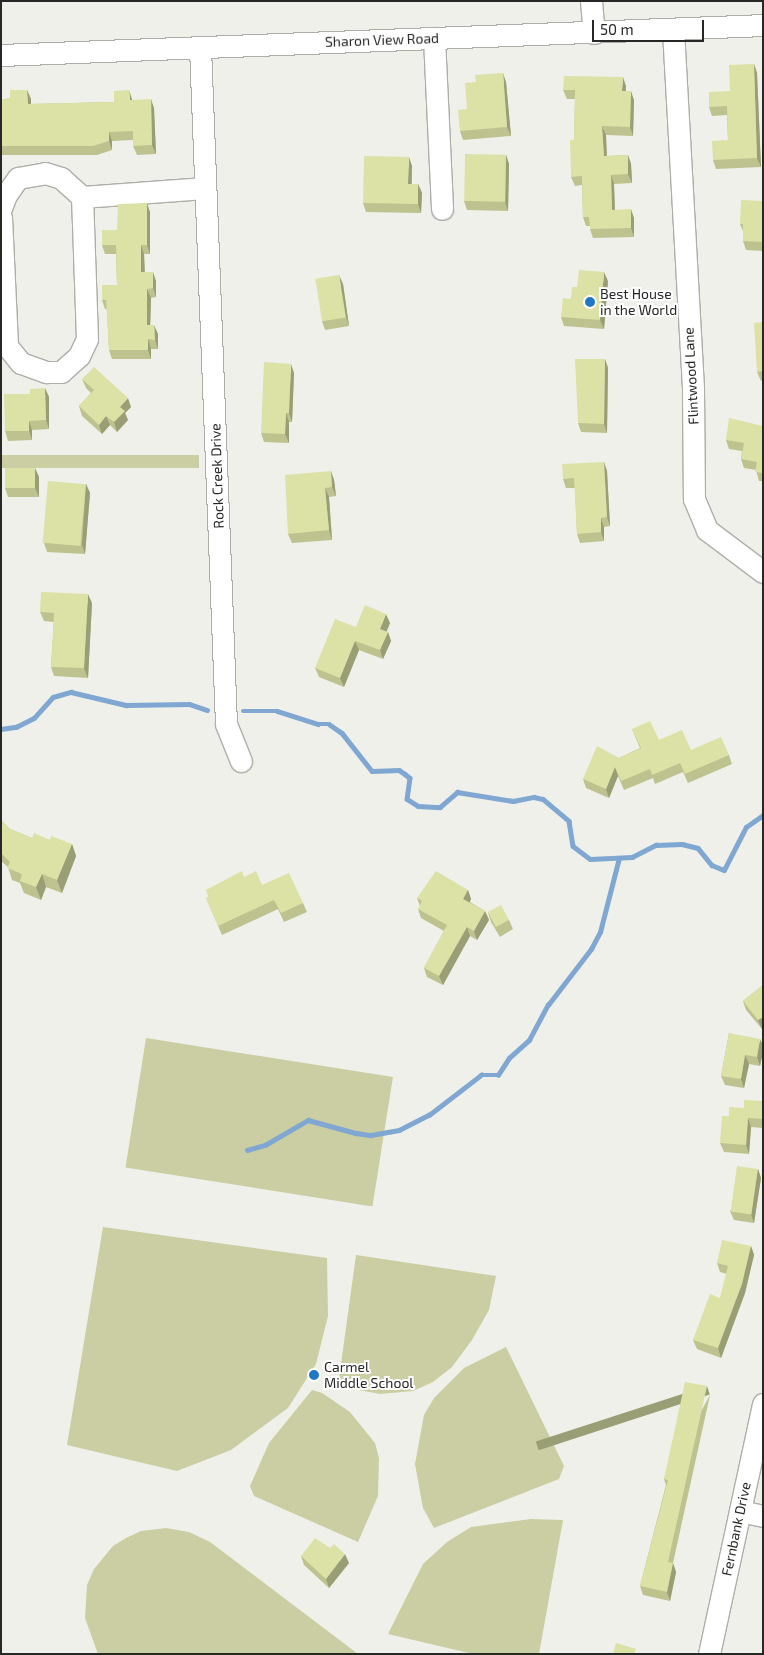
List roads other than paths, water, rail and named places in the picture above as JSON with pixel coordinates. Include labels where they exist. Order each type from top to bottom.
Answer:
[{"type":"street","points":[[591,1],[594,33]]},
{"type":"street","name":"Sharon View Road","points":[[1,55],[763,25]]},
{"type":"street","name":"Flintwood Lane","points":[[673,30],[693,390],[694,500],[707,530],[763,572]]},
{"type":"street","points":[[434,38],[442,209]]},
{"type":"street","name":"Rock Creek Drive","points":[[200,47],[226,724],[241,761]]},
{"type":"street","points":[[1,208],[18,178],[45,172],[61,178],[82,197],[87,339],[78,356],[61,372],[46,372],[21,363],[7,346],[1,216]]},
{"type":"street","points":[[82,197],[205,188]]},
{"type":"street","name":"Fernbank Drive","points":[[709,1654],[763,1404]]},
{"type":"street","points":[[740,1511],[763,1516]]},
{"type":"waterway","points":[[1,729],[16,727],[34,718],[53,697],[71,692],[126,705],[189,704],[207,710]]},
{"type":"waterway","points":[[243,711],[277,711],[318,724],[329,724],[342,733],[372,771],[399,770],[410,778],[407,799],[418,806],[440,807],[457,792],[513,801],[534,797],[543,799],[569,821],[573,846],[590,859],[632,857],[656,845],[682,844],[698,848],[712,865],[724,870],[746,827],[763,815]]},
{"type":"waterway","points":[[247,1150],[265,1145],[308,1120],[356,1133],[371,1135],[399,1130],[429,1115],[481,1075],[498,1075],[509,1058],[529,1040],[548,1005],[591,949],[600,932],[619,858]]},
{"type":"place","name":"Best House in the World","points":[[590,302]]},
{"type":"place","name":"Carmel Middle School","points":[[314,1375]]}]
